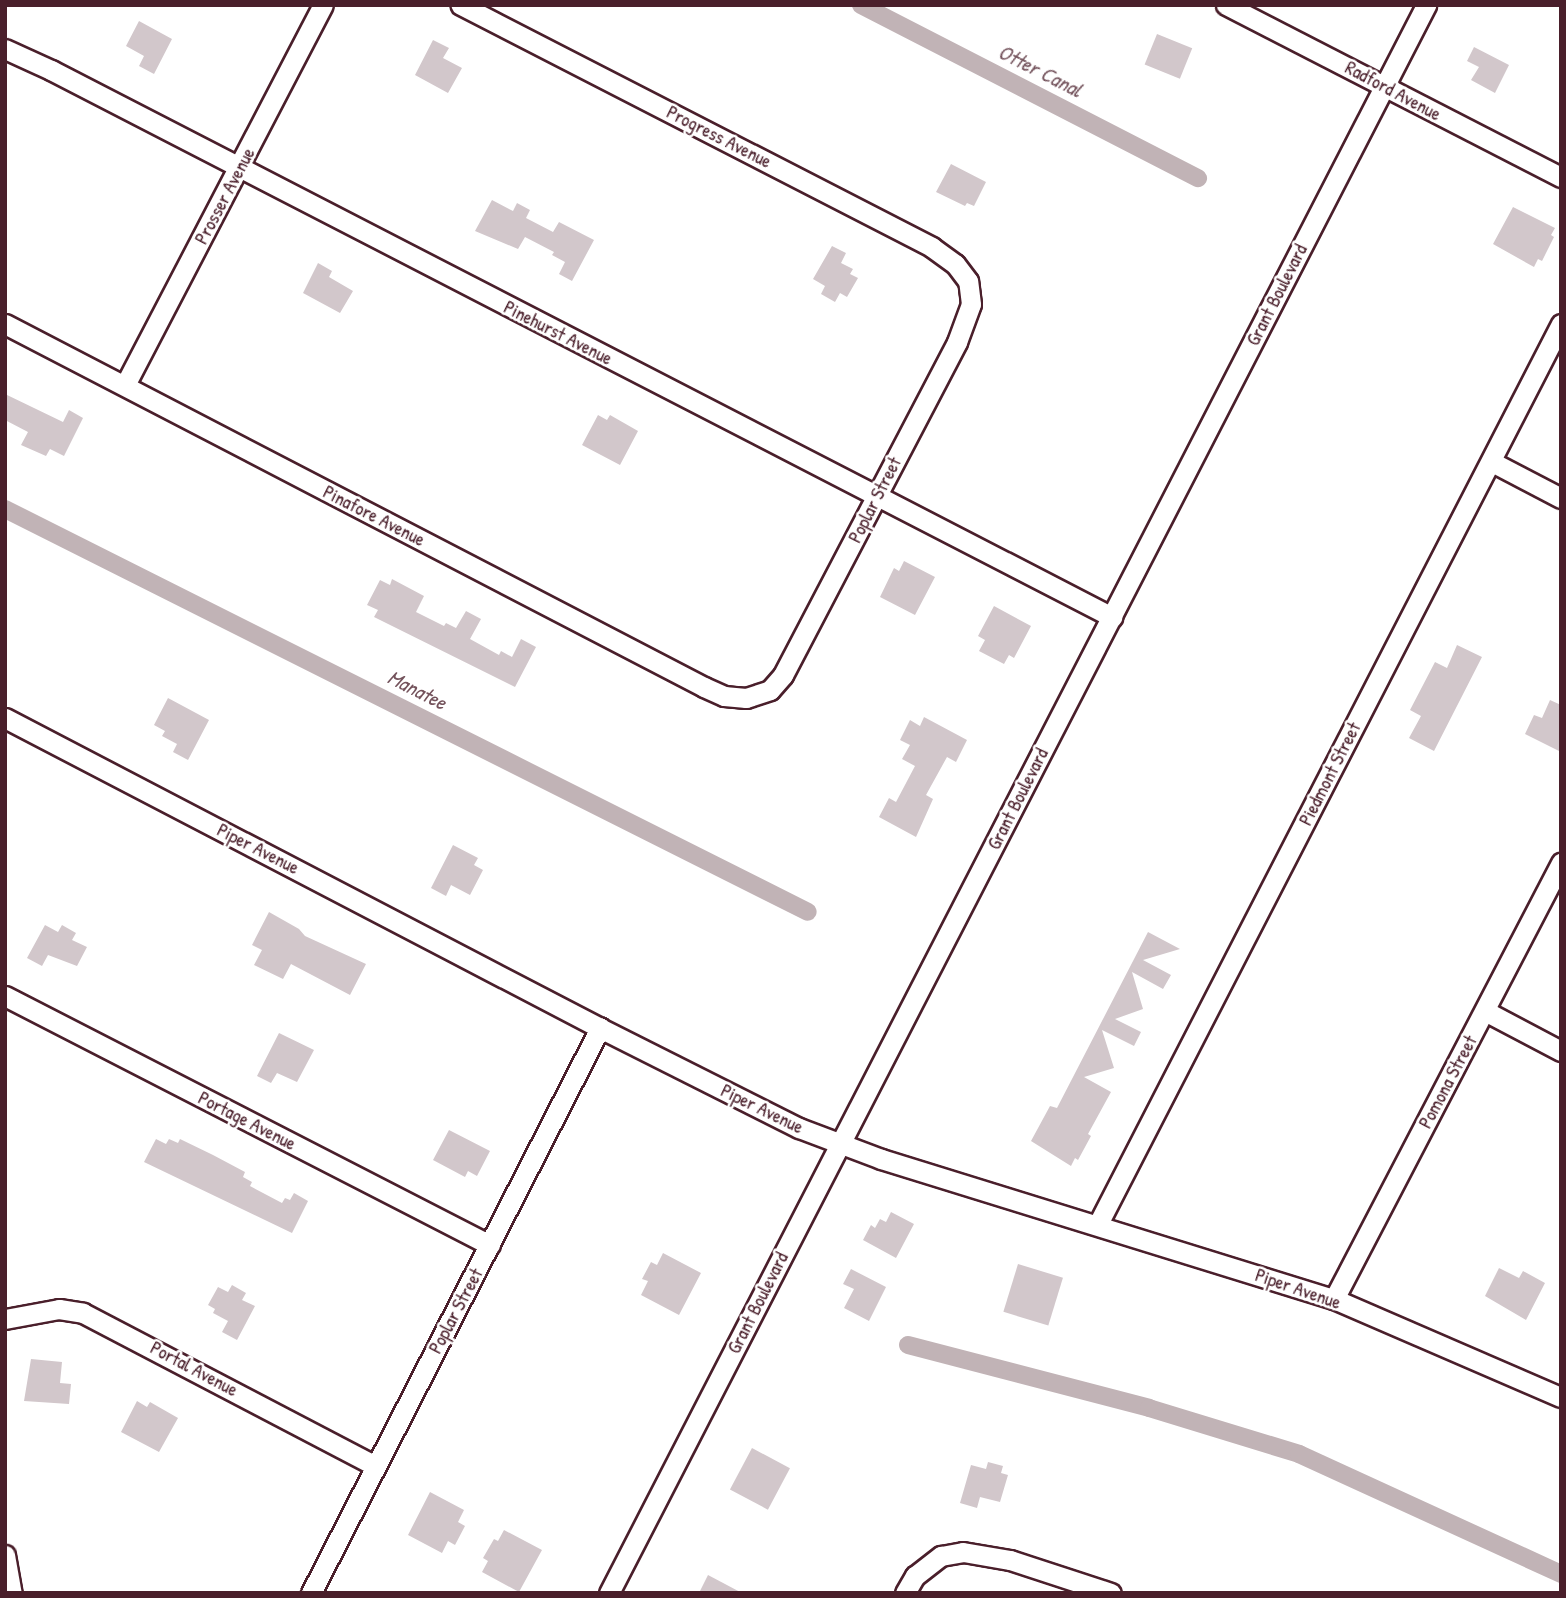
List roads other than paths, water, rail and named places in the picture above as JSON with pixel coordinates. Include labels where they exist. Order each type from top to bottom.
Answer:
[{"type":"street","name":"Prosser Avenue","points":[[125,385],[240,169],[323,5]]},
{"type":"street","name":"Progress Avenue","points":[[461,5],[932,247],[955,264],[968,281]]},
{"type":"street","name":"Radford Avenue","points":[[1226,5],[1561,177]]},
{"type":"street","name":"Grant Boulevard","points":[[609,1593],[1426,5]]},
{"type":"street","name":"Pinehurst Avenue","points":[[5,50],[51,70],[1111,617]]},
{"type":"street","name":"Poplar Street","points":[[746,698],[770,690],[783,675],[965,324],[971,304],[968,281]]},
{"type":"street","name":"Pinafore Avenue","points":[[5,324],[704,687],[724,696],[746,698]]},
{"type":"street","name":"Piedmont Street","points":[[1098,1224],[1561,324]]},
{"type":"street","points":[[1492,462],[1561,498]]},
{"type":"street","name":"Piper Avenue","points":[[5,718],[600,1028],[799,1128],[839,1144],[1334,1299],[1561,1397]]},
{"type":"street","name":"Pomona Street","points":[[1334,1299],[1561,863]]},
{"type":"street","name":"Portage Avenue","points":[[5,996],[490,1245]]},
{"type":"street","points":[[1485,1011],[1561,1051]]},
{"type":"street","name":"Poplar Street","points":[[311,1593],[374,1465],[600,1028]]},
{"type":"street","name":"Portal Avenue","points":[[5,1319],[59,1309],[83,1312],[374,1465]]},
{"type":"street","points":[[905,1593],[915,1576],[941,1556],[963,1552],[1010,1560],[1111,1593]]},
{"type":"street","points":[[5,1555],[12,1593]]},
{"type":"waterway","name":"Otter Canal","points":[[861,5],[1198,178]]},
{"type":"waterway","name":"Manatee","points":[[5,509],[808,912]]},
{"type":"waterway","points":[[908,1345],[1149,1408],[1299,1454],[1561,1574]]}]
